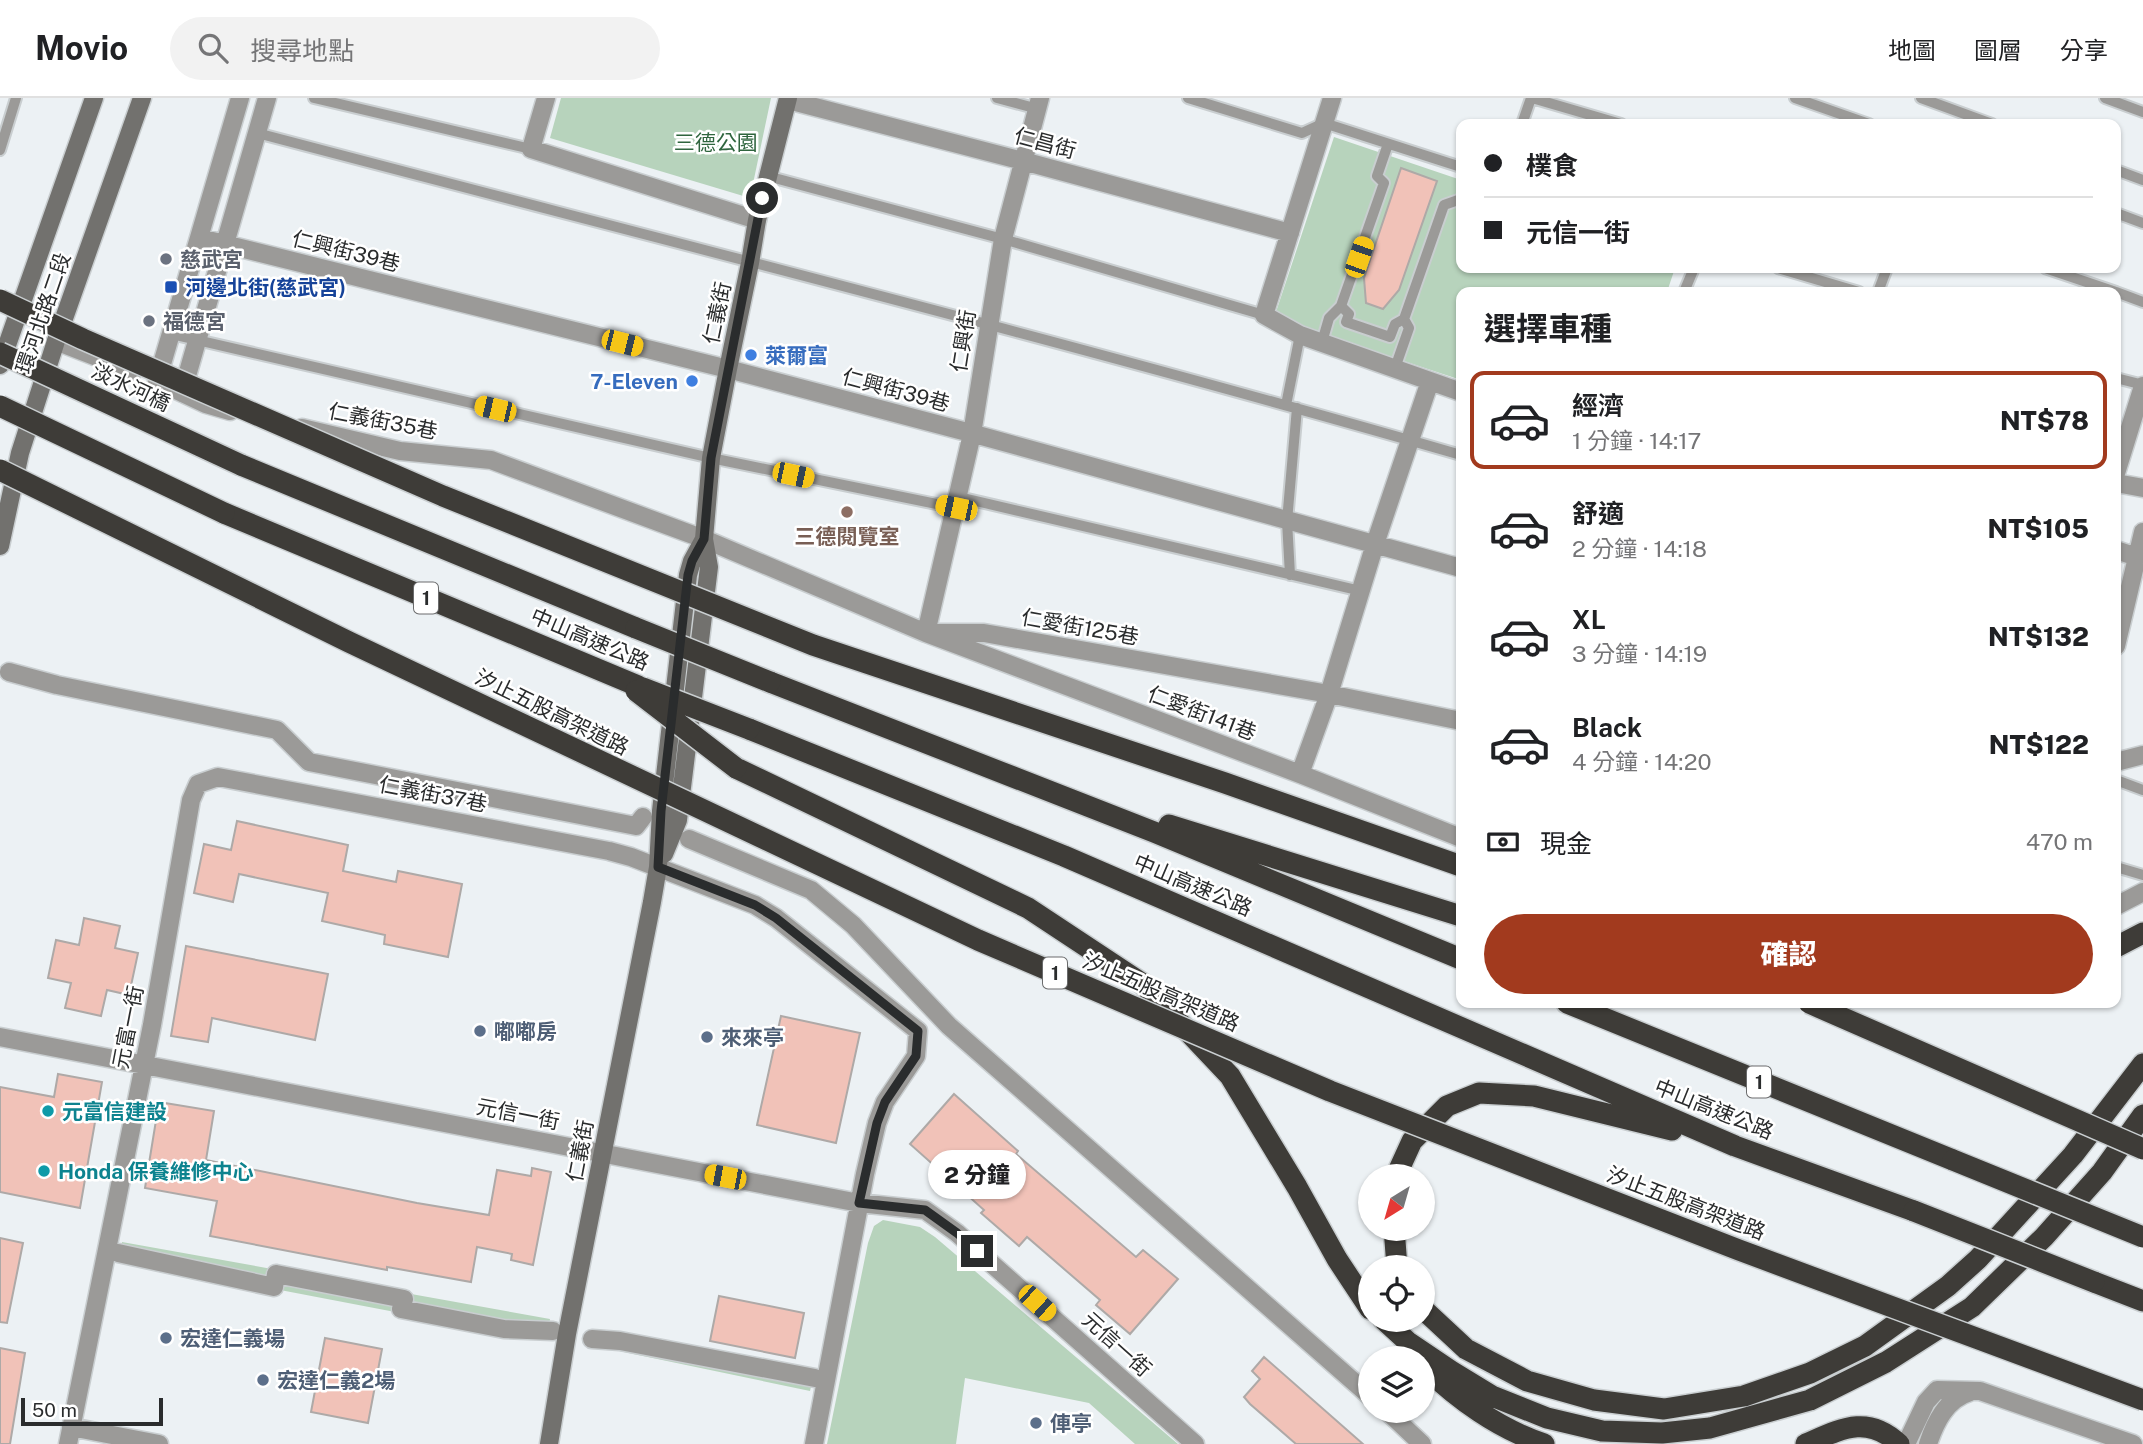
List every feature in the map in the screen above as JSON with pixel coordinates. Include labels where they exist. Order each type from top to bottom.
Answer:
[{"type":"highway","points":[[0,300],[443,496],[813,645],[1225,783],[1456,864]]},
{"type":"highway","name":"淡水河橋","points":[[0,353],[241,465]]},
{"type":"highway","name":"中山高速公路","points":[[0,406],[224,513],[635,686],[1064,856],[1735,1146],[1914,1211],[2143,1301]]},
{"type":"highway","name":"中山高速公路","points":[[241,465],[636,628],[1154,832],[1456,957]]},
{"type":"highway","name":"汐止五股高架道路","points":[[4,478],[978,940],[1330,1091],[1739,1250],[2143,1400]]},
{"type":"highway","points":[[635,686],[736,768],[1028,908],[1143,984],[1230,1076],[1358,1290]]},
{"type":"highway","points":[[993,769],[1456,914]]},
{"type":"highway","points":[[2121,944],[2143,933]]},
{"type":"highway","name":"中山高速公路","points":[[1579,1008],[2143,1237]]},
{"type":"highway","points":[[1820,1008],[2143,1149]]},
{"type":"highway","points":[[1435,1319],[1466,1349],[1527,1381],[1594,1400],[1664,1409],[1744,1396],[1810,1373],[1865,1346],[1948,1286],[1978,1259],[2073,1155],[2143,1064]]},
{"type":"highway","points":[[1401,1164],[1412,1141],[1447,1106],[1479,1093],[1534,1096],[1735,1146]]},
{"type":"highway","points":[[1397,1332],[1451,1371],[1492,1396],[1547,1418],[1602,1431],[1662,1433],[1710,1428],[1810,1400],[1886,1362],[1972,1307],[2044,1237],[2094,1182],[2143,1115]]},
{"type":"highway","points":[[1389,1332],[1403,1346]]},
{"type":"highway","points":[[1435,1378],[1483,1415],[1518,1435],[1544,1444]]},
{"type":"highway","points":[[1806,1444],[1841,1429],[1859,1426],[1875,1428],[1899,1444]]},
{"type":"street","name":"環河北路二段","points":[[0,365],[94,98]]},
{"type":"street","name":"環河北路二段","points":[[0,546],[4,478],[20,453],[56,341],[142,98]]},
{"type":"street","points":[[157,381],[240,98]]},
{"type":"street","points":[[182,393],[267,98]]},
{"type":"street","points":[[545,98],[531,149],[757,220]]},
{"type":"street","points":[[1332,98],[1264,315],[1300,335],[1456,390]]},
{"type":"street","name":"仁昌街","points":[[788,99],[1290,233]]},
{"type":"street","name":"仁義街","points":[[549,1444],[567,1334],[658,867],[678,820],[709,567],[704,539],[711,458],[757,220],[788,99]]},
{"type":"street","name":"仁興街","points":[[926,633],[972,434],[1003,239],[1039,103]]},
{"type":"street","name":"仁興街39巷","points":[[200,238],[727,369],[1456,567]]},
{"type":"street","name":"仁義街35巷","points":[[56,341],[157,381],[206,404],[400,451],[491,460],[704,539]]},
{"type":"street","points":[[1300,774],[1329,694],[1375,544],[1430,381]]},
{"type":"street","points":[[2121,457],[2143,386]]},
{"type":"street","points":[[2121,484],[2143,488]]},
{"type":"street","points":[[2121,629],[2138,570],[2143,532]]},
{"type":"street","name":"仁愛街125巷","points":[[704,539],[926,633],[984,633],[1329,694],[1456,720]]},
{"type":"street","points":[[2121,555],[2138,570]]},
{"type":"street","name":"仁愛街141巷","points":[[926,633],[1300,774],[1456,836]]},
{"type":"street","points":[[9,672],[57,685],[277,730],[309,762],[636,826],[643,817]]},
{"type":"street","points":[[2121,761],[2143,755]]},
{"type":"street","name":"仁義街37巷","points":[[198,784],[218,777],[610,850],[755,905],[776,918],[918,1031],[916,1056],[885,1102],[874,1136],[859,1203]]},
{"type":"street","name":"元富一街","points":[[70,1436],[144,1065],[191,800],[198,784]]},
{"type":"street","points":[[689,839],[811,890],[853,925],[949,1026],[1358,1385]]},
{"type":"street","points":[[2121,903],[2143,892]]},
{"type":"street","name":"元信一街","points":[[0,1037],[859,1203],[925,1210],[957,1233],[1195,1444]]},
{"type":"street","points":[[814,1444],[859,1203]]},
{"type":"street","points":[[118,1253],[274,1287],[276,1274],[404,1299],[401,1309],[504,1329],[553,1331]]},
{"type":"street","points":[[592,1339],[620,1341],[816,1378]]},
{"type":"street","points":[[1906,1444],[1926,1402],[1937,1390],[1980,1391],[2133,1444]]},
{"type":"street","points":[[1928,1444],[1936,1422],[1950,1404],[1965,1393],[1980,1391]]},
{"type":"street","points":[[1400,1423],[1422,1444]]},
{"type":"street","points":[[70,1436],[159,1444]]},
{"type":"lane","points":[[0,150],[16,98]]},
{"type":"lane","points":[[314,98],[531,149]]},
{"type":"lane","points":[[997,98],[1039,103]]},
{"type":"lane","points":[[1188,98],[1302,133],[1324,123],[1456,165]]},
{"type":"lane","points":[[1524,119],[1531,98],[1604,119]]},
{"type":"lane","points":[[1795,98],[1855,119]]},
{"type":"lane","points":[[1921,98],[1978,119]]},
{"type":"lane","points":[[2105,98],[2143,112]]},
{"type":"lane","points":[[257,133],[1292,406],[1456,454]]},
{"type":"lane","points":[[1322,342],[1329,318],[1341,306],[1384,183],[1377,176],[1388,144]]},
{"type":"lane","points":[[2121,172],[2143,180]]},
{"type":"lane","points":[[767,176],[1003,239],[1264,315]]},
{"type":"lane","points":[[1341,306],[1349,314],[1346,323],[1390,337],[1395,324],[1404,319],[1444,205],[1456,201]]},
{"type":"lane","points":[[2121,215],[2143,223]]},
{"type":"lane","points":[[1795,273],[1842,287]]},
{"type":"lane","points":[[2060,273],[2101,287]]},
{"type":"lane","points":[[2121,294],[2143,302]]},
{"type":"lane","points":[[1395,368],[1409,328],[1404,319]]},
{"type":"lane","points":[[171,334],[711,458],[957,503],[1362,591]]},
{"type":"lane","points":[[1290,575],[1287,522],[1292,406],[1300,335]]},
{"type":"lane","points":[[2121,379],[2143,386]]},
{"type":"lane","points":[[2121,782],[2143,790]]},
{"type":"lane","points":[[2121,868],[2143,874]]},
{"type":"green space","name":"三德公園","points":[[561,98],[771,98],[750,198],[550,138]]},
{"type":"green space","points":[[1334,137],[1456,178],[1456,273],[1673,273],[1669,287],[1456,287],[1456,378],[1274,318]]},
{"type":"green space","points":[[883,1220],[920,1227],[935,1237],[1178,1444],[1135,1444],[1089,1403],[965,1378],[956,1444],[827,1444],[868,1243],[874,1226]]},
{"type":"green space","points":[[122,1242],[550,1319],[546,1341],[119,1259]]},
{"type":"green space","points":[[598,1329],[814,1373],[810,1391],[595,1346]]},
{"type":"building","points":[[1401,168],[1437,181],[1399,290],[1383,309],[1366,303],[1364,278]]},
{"type":"building","points":[[237,821],[348,845],[343,871],[396,882],[398,871],[462,884],[448,957],[384,944],[385,935],[322,921],[328,893],[239,874],[233,902],[194,893],[204,844],[231,850]]},
{"type":"building","points":[[84,918],[120,926],[115,948],[138,953],[129,995],[107,990],[101,1016],[65,1008],[71,983],[48,978],[56,940],[79,945]]},
{"type":"building","points":[[186,946],[328,974],[315,1040],[212,1018],[208,1042],[171,1036]]},
{"type":"building","points":[[781,1016],[860,1033],[836,1143],[757,1125]]},
{"type":"building","points":[[58,1074],[102,1082],[80,1208],[0,1192],[0,1087],[54,1097]]},
{"type":"building","points":[[954,1094],[1018,1151],[1016,1154],[1136,1257],[1143,1250],[1178,1279],[1130,1334],[1096,1305],[1100,1300],[1027,1237],[1019,1246],[981,1213],[984,1210],[910,1144]]},
{"type":"building","points":[[159,1102],[214,1111],[206,1160],[417,1203],[489,1215],[497,1170],[531,1176],[532,1168],[551,1172],[533,1265],[511,1260],[512,1254],[477,1247],[471,1282],[387,1267],[387,1270],[210,1236],[217,1201],[145,1188]]},
{"type":"building","points":[[0,1238],[23,1243],[7,1323],[0,1322]]},
{"type":"building","points":[[719,1296],[804,1313],[795,1358],[710,1341]]},
{"type":"building","points":[[325,1338],[382,1349],[368,1423],[311,1412]]},
{"type":"building","points":[[0,1348],[25,1353],[10,1444],[0,1444]]},
{"type":"building","points":[[1264,1357],[1363,1444],[1296,1444],[1250,1404],[1244,1397],[1260,1379],[1252,1371]]},
{"type":"place","name":"慈武宮","points":[[166,259]]},
{"type":"place","name":"河邊北街(慈武宮)","points":[[171,287]]},
{"type":"place","name":"福德宮","points":[[149,321]]},
{"type":"place","name":"萊爾富","points":[[751,355]]},
{"type":"place","name":"7-Eleven","points":[[692,381]]},
{"type":"place","name":"三德閱覽室","points":[[847,512]]},
{"type":"place","name":"嘟嘟房","points":[[480,1031]]},
{"type":"place","name":"來來亭","points":[[707,1037]]},
{"type":"place","name":"元富信建設","points":[[48,1111]]},
{"type":"place","name":"Honda 保養維修中心","points":[[44,1171]]},
{"type":"place","name":"宏達仁義場","points":[[166,1338]]},
{"type":"place","name":"宏達仁義2場","points":[[263,1380]]},
{"type":"place","name":"俥亭","points":[[1036,1423]]},
{"type":"route","points":[[762,198],[711,458],[704,539],[688,575],[661,811],[658,867],[755,905],[776,918],[918,1031],[916,1056],[885,1102],[877,1123],[859,1203],[925,1210],[977,1251]]}]
